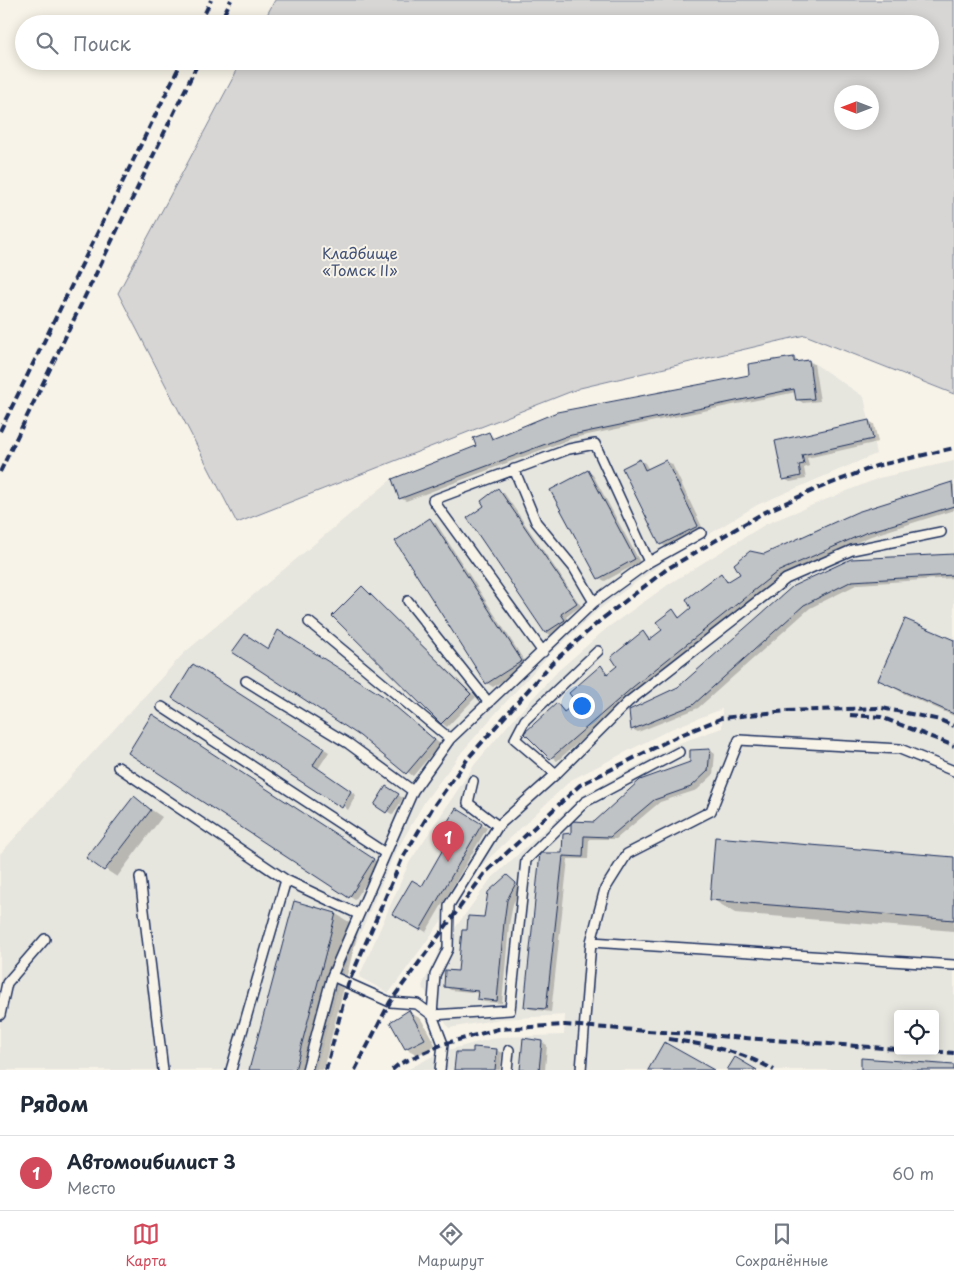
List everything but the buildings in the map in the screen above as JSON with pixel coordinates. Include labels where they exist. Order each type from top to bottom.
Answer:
[{"type":"lane","points":[[543,652],[433,500],[568,449],[596,444],[649,562]]},
{"type":"lane","points":[[514,469],[536,522],[574,568],[594,602]]},
{"type":"lane","points":[[440,1070],[443,1044],[432,1015],[435,975],[448,948],[449,905],[498,826],[556,774],[628,702],[786,579],[852,550],[941,532]]},
{"type":"lane","points":[[307,1070],[332,976],[358,914],[413,791],[450,739],[594,602],[649,562],[701,533]]},
{"type":"lane","points":[[408,601],[489,703]]},
{"type":"lane","points":[[309,622],[450,739]]},
{"type":"lane","points":[[556,774],[515,738],[525,720],[598,650]]},
{"type":"lane","points":[[246,681],[349,744],[413,791]]},
{"type":"lane","points":[[162,707],[385,853]]},
{"type":"lane","points":[[581,1070],[591,942],[605,889],[627,854],[711,811],[739,740],[900,749],[954,771]]},
{"type":"lane","points":[[332,976],[390,1002],[417,1004],[432,1015],[510,1010],[526,860],[585,802],[678,752]]},
{"type":"lane","points":[[118,767],[286,880],[358,914]]},
{"type":"lane","points":[[473,781],[468,803],[498,826]]},
{"type":"lane","points":[[140,878],[163,1070]]},
{"type":"lane","points":[[231,1070],[286,880]]},
{"type":"lane","points":[[0,1015],[7,983],[45,939]]},
{"type":"lane","points":[[591,942],[954,965]]},
{"type":"lane","points":[[507,1070],[509,1050]]},
{"type":"shaded area","points":[[794,357],[794,362],[809,360],[864,397],[876,454],[757,505],[662,563],[597,611],[549,655],[495,714],[462,752],[425,801],[393,857],[341,978],[316,1070],[0,1070],[0,854],[184,653],[392,479],[476,446],[473,438],[489,432],[492,439],[749,376],[748,364]]},
{"type":"shaded area","points":[[954,461],[954,1070],[407,1070],[440,1052],[498,1037],[564,1035],[565,1015],[500,1019],[449,1028],[422,986],[440,949],[490,880],[584,794],[679,743],[722,728],[722,709],[671,729],[571,780],[481,866],[389,993],[359,977],[409,863],[475,764],[558,671],[607,628],[672,582],[766,524],[879,478]]},
{"type":"green space","name":"Кладбище «Томск II»","points":[[275,0],[954,0],[954,394],[805,335],[580,388],[237,523],[118,293],[237,70],[939,70],[939,15],[267,15]]},
{"type":"railway","points":[[204,15],[211,0]]},
{"type":"railway","points":[[224,15],[231,0]]},
{"type":"railway","points":[[0,431],[178,70]]},
{"type":"railway","points":[[0,472],[195,70]]},
{"type":"railway","points":[[326,1070],[348,984],[402,859],[433,807],[469,757],[552,663],[602,619],[667,569],[763,513],[814,490],[876,466],[954,448]]},
{"type":"railway","points":[[355,1070],[390,1002],[485,873],[580,785],[676,737],[722,718],[786,711],[882,708],[940,720],[954,726]]},
{"type":"railway","points":[[850,715],[881,717],[954,746]]},
{"type":"railway","points":[[392,1070],[399,1064],[443,1044],[498,1029],[565,1025],[894,1049]]},
{"type":"railway","points":[[669,1039],[710,1046],[736,1053],[774,1070]]},
{"type":"railway","points":[[939,1052],[954,1053]]},
{"type":"place","name":"Автомоибилист 3","points":[[448,862]]}]
